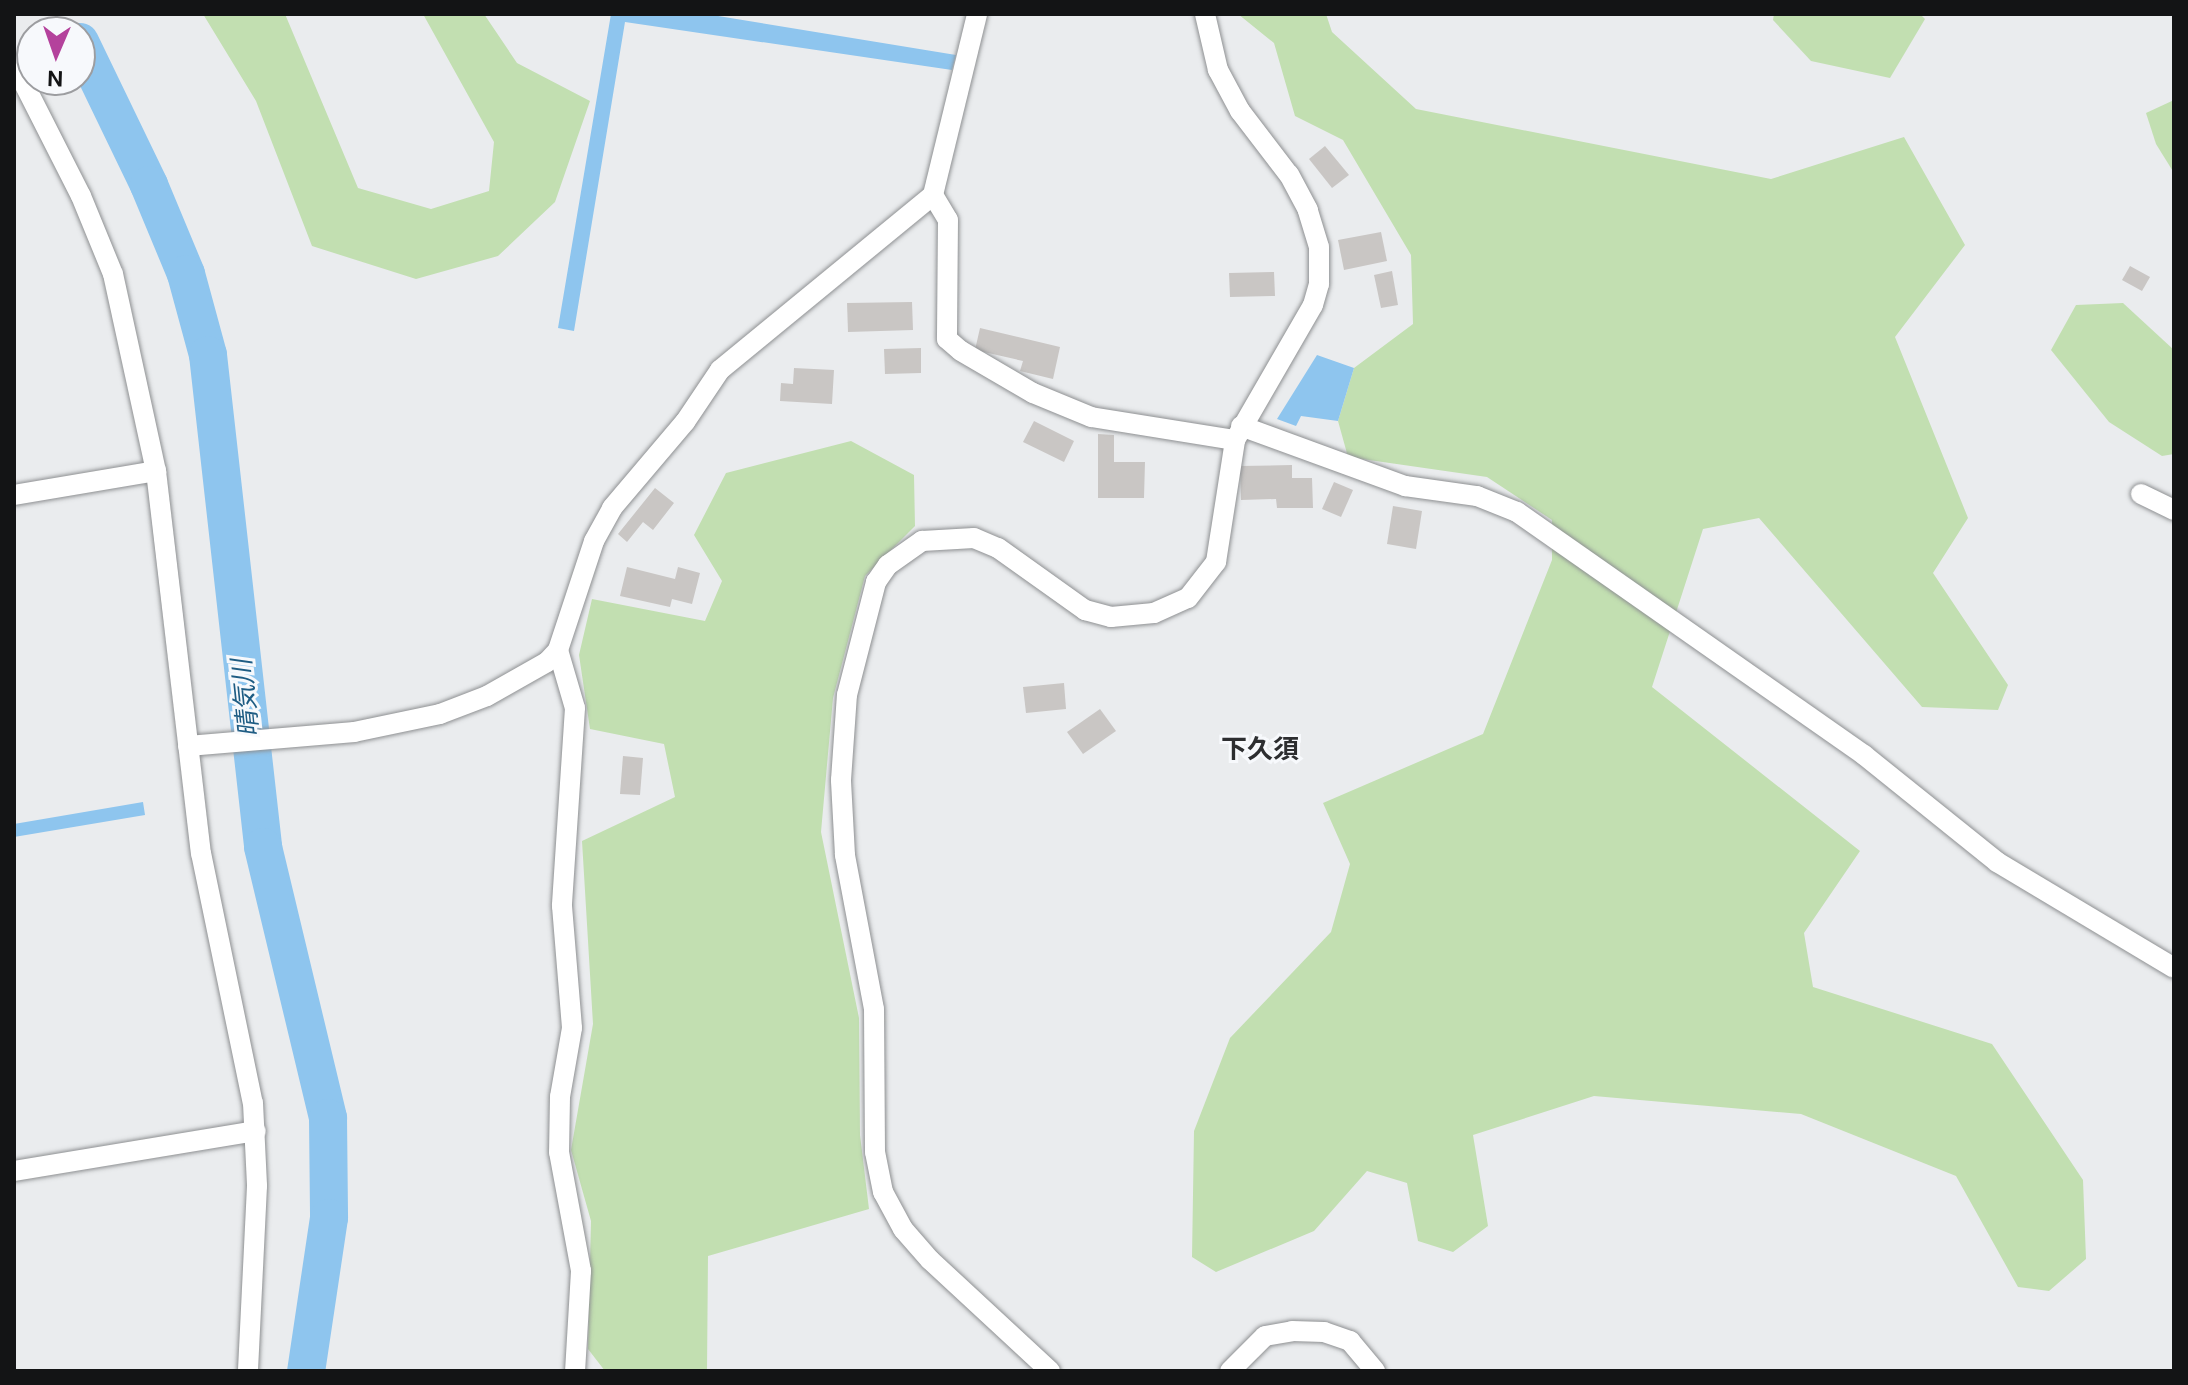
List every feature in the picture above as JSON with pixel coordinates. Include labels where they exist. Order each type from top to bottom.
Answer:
[{"type":"street","points":[[188,746],[338,732],[440,714],[487,696],[547,662],[558,650],[594,541],[612,508],[685,422],[720,370],[933,195],[977,14]]},
{"type":"street","points":[[1050,1371],[930,1260],[903,1229],[883,1192],[875,1152],[874,1009],[845,855],[841,780],[847,695],[876,582],[895,558],[922,541],[974,538],[998,548],[1085,610],[1111,617],[1154,613],[1188,598],[1216,562],[1238,433],[1313,305],[1319,284],[1319,247],[1308,210],[1289,175],[1240,111],[1218,70],[1205,14]]},
{"type":"street","points":[[14,64],[81,196],[113,274],[156,471],[201,853],[256,1131],[248,1371]]},
{"type":"street","points":[[933,195],[948,220],[947,339],[961,351],[1033,393],[1091,417],[1238,433],[1405,486],[1477,496],[1507,506],[1864,755],[1997,862],[2174,968]]},
{"type":"street","points":[[14,495],[156,471]]},
{"type":"street","points":[[2141,494],[2174,510]]},
{"type":"street","points":[[558,650],[575,708],[562,906],[572,1028],[560,1097],[559,1152],[581,1271],[575,1371]]},
{"type":"street","points":[[14,1171],[256,1131]]},
{"type":"street","points":[[1230,1371],[1265,1336],[1292,1331],[1324,1332],[1350,1341],[1375,1371]]},
{"type":"green space","points":[[203,14],[285,14],[358,188],[431,209],[489,191],[494,142],[423,14],[484,14],[517,63],[590,101],[555,202],[498,256],[416,279],[312,246],[256,101]]},
{"type":"green space","points":[[1238,14],[1326,14],[1332,32],[1416,109],[1771,179],[1904,137],[1965,245],[1895,337],[1968,518],[1933,573],[2008,685],[1998,710],[1922,707],[1759,518],[1703,529],[1652,687],[1860,851],[1804,933],[1813,987],[1992,1044],[2083,1180],[2086,1259],[2049,1291],[2018,1287],[1956,1176],[1801,1114],[1594,1096],[1473,1135],[1488,1226],[1453,1252],[1418,1241],[1407,1183],[1367,1171],[1314,1231],[1216,1272],[1192,1257],[1194,1131],[1230,1038],[1331,932],[1350,864],[1323,803],[1483,734],[1552,560],[1552,520],[1487,477],[1348,457],[1338,421],[1354,368],[1413,324],[1411,255],[1343,140],[1295,116],[1274,43]]},
{"type":"green space","points":[[1774,14],[1920,14],[1925,19],[1890,78],[1811,61],[1773,20]]},
{"type":"green space","points":[[2174,100],[2174,173],[2156,144],[2146,113]]},
{"type":"green space","points":[[2123,303],[2174,350],[2174,454],[2162,456],[2109,422],[2051,350],[2076,305]]},
{"type":"green space","points":[[851,441],[914,475],[915,526],[865,576],[833,698],[821,832],[859,1018],[860,1135],[869,1209],[708,1256],[707,1371],[605,1371],[588,1349],[591,1221],[571,1150],[593,1024],[582,841],[675,797],[664,744],[590,729],[579,655],[592,599],[705,621],[722,581],[694,535],[726,473]]},
{"type":"water","points":[[611,14],[706,14],[956,55],[952,70],[625,22],[574,331],[558,328]]},
{"type":"water","points":[[1317,355],[1354,368],[1338,421],[1301,416],[1296,426],[1277,419]]},
{"type":"water","points":[[143,802],[145,815],[14,837],[14,824]]},
{"type":"building","points":[[1325,146],[1349,175],[1332,188],[1309,159]]},
{"type":"building","points":[[1381,232],[1387,261],[1344,270],[1338,240]]},
{"type":"building","points":[[2130,266],[2150,277],[2142,291],[2122,280]]},
{"type":"building","points":[[1392,271],[1398,305],[1381,308],[1374,275]]},
{"type":"building","points":[[1274,272],[1275,296],[1230,297],[1229,273]]},
{"type":"building","points":[[912,302],[913,330],[848,332],[847,303]]},
{"type":"building","points":[[980,328],[1060,347],[1053,379],[1020,371],[1023,361],[975,350]]},
{"type":"building","points":[[921,348],[921,373],[885,374],[884,349]]},
{"type":"building","points":[[794,368],[834,370],[832,404],[780,401],[781,383],[793,384]]},
{"type":"building","points":[[1034,421],[1074,441],[1064,462],[1023,442]]},
{"type":"building","points":[[1098,434],[1114,435],[1114,462],[1145,462],[1144,498],[1098,498]]},
{"type":"building","points":[[1292,465],[1292,478],[1312,478],[1313,508],[1277,508],[1276,499],[1241,500],[1240,466]]},
{"type":"building","points":[[1334,482],[1353,490],[1341,517],[1322,509]]},
{"type":"building","points":[[655,488],[674,503],[653,530],[643,522],[627,542],[618,534]]},
{"type":"building","points":[[1393,506],[1422,511],[1416,549],[1387,544]]},
{"type":"building","points":[[627,567],[675,579],[678,567],[700,573],[692,604],[672,599],[670,607],[620,596]]},
{"type":"building","points":[[1064,683],[1066,709],[1026,713],[1023,687]]},
{"type":"building","points":[[1100,709],[1116,731],[1083,754],[1067,732]]},
{"type":"building","points":[[623,756],[643,758],[640,795],[620,794]]},
{"type":"waterway","name":"晴気川","points":[[96,75],[149,185],[186,274],[208,355],[263,847],[328,1118],[329,1218],[306,1371]]},
{"type":"district","name":"下久須","points":[[1260,750]]}]
